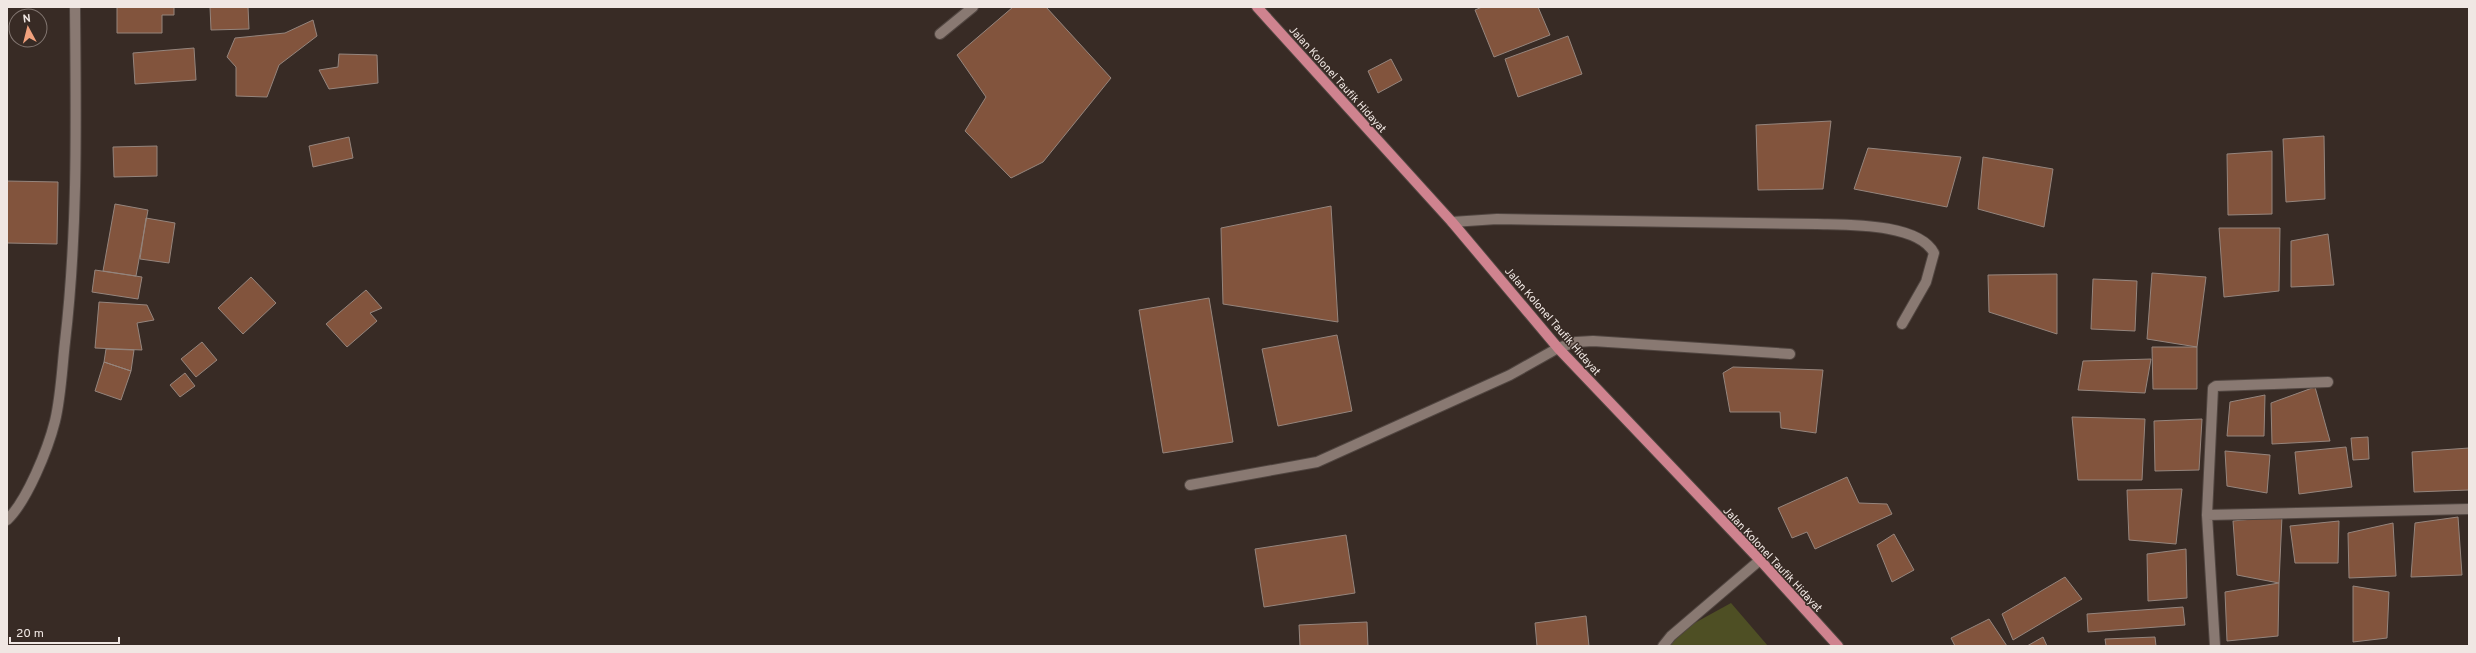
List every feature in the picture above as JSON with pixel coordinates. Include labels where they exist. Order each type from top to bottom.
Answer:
[{"type":"main road","name":"Jalan Kolonel Taufik Hidayat","points":[[1257,7],[1452,222],[1558,348],[1760,560],[1838,646]]},
{"type":"street","points":[[7,520],[16,511],[30,487],[55,420],[68,310],[76,178],[75,7]]},
{"type":"street","points":[[940,34],[972,7]]},
{"type":"street","points":[[1452,222],[1497,219],[1809,224],[1852,225],[1893,230],[1920,238],[1929,244],[1934,253],[1926,282],[1902,324]]},
{"type":"street","points":[[1190,485],[1317,462],[1510,375],[1558,348],[1576,342],[1593,341],[1790,354]]},
{"type":"street","points":[[2215,646],[2207,515],[2213,388],[2216,386],[2328,382]]},
{"type":"street","points":[[2207,515],[2469,509]]},
{"type":"street","points":[[1663,646],[1670,636],[1760,560]]},
{"type":"shaded area","points":[[1731,603],[1768,646],[1663,646],[1671,636]]},
{"type":"building","points":[[117,7],[174,7],[174,15],[162,15],[162,33],[117,33]]},
{"type":"building","points":[[210,7],[248,7],[249,29],[211,30]]},
{"type":"building","points":[[1013,7],[1046,7],[1111,78],[1043,162],[1011,178],[965,131],[986,97],[957,55]]},
{"type":"building","points":[[1482,7],[1538,7],[1550,35],[1494,57],[1475,10]]},
{"type":"building","points":[[313,20],[317,36],[279,65],[267,97],[236,96],[236,67],[227,57],[235,38],[285,33]]},
{"type":"building","points":[[1568,36],[1582,74],[1518,97],[1505,59]]},
{"type":"building","points":[[194,48],[196,80],[135,84],[133,53]]},
{"type":"building","points":[[339,54],[377,55],[378,83],[329,89],[319,70],[338,67]]},
{"type":"building","points":[[1391,59],[1402,80],[1378,93],[1368,71]]},
{"type":"building","points":[[1831,121],[1823,189],[1758,190],[1756,125]]},
{"type":"building","points":[[2324,136],[2325,199],[2286,202],[2283,139]]},
{"type":"building","points":[[349,137],[353,158],[313,167],[309,146]]},
{"type":"building","points":[[157,146],[157,176],[114,177],[113,147]]},
{"type":"building","points":[[1868,148],[1961,157],[1947,207],[1854,189]]},
{"type":"building","points":[[2272,151],[2272,214],[2228,215],[2227,154]]},
{"type":"building","points":[[1983,157],[2053,169],[2044,227],[1978,209]]},
{"type":"building","points":[[7,181],[58,182],[57,244],[7,243]]},
{"type":"building","points":[[115,204],[148,210],[136,276],[103,271]]},
{"type":"building","points":[[1331,206],[1338,322],[1223,304],[1221,228]]},
{"type":"building","points":[[146,218],[175,223],[169,263],[140,259]]},
{"type":"building","points":[[2219,228],[2280,228],[2279,291],[2224,297]]},
{"type":"building","points":[[2328,234],[2334,285],[2291,287],[2291,241]]},
{"type":"building","points":[[95,270],[142,277],[138,299],[92,292]]},
{"type":"building","points":[[2152,273],[2206,277],[2197,347],[2147,339]]},
{"type":"building","points":[[2057,274],[2057,334],[1989,312],[1988,275]]},
{"type":"building","points":[[251,277],[276,303],[243,334],[218,308]]},
{"type":"building","points":[[2093,279],[2137,281],[2135,331],[2091,329]]},
{"type":"building","points":[[366,290],[382,308],[370,313],[377,321],[347,347],[326,324]]},
{"type":"building","points":[[1209,298],[1233,442],[1163,453],[1139,310]]},
{"type":"building","points":[[99,302],[147,305],[154,320],[137,323],[142,350],[95,348]]},
{"type":"building","points":[[1337,335],[1352,411],[1278,426],[1262,349]]},
{"type":"building","points":[[202,342],[217,360],[196,377],[181,359]]},
{"type":"building","points":[[2152,347],[2197,347],[2197,389],[2153,389]]},
{"type":"building","points":[[106,349],[134,350],[131,371],[104,362]]},
{"type":"building","points":[[2151,359],[2145,393],[2078,390],[2083,361]]},
{"type":"building","points":[[104,362],[131,371],[121,400],[95,391]]},
{"type":"building","points":[[1733,367],[1823,370],[1816,433],[1781,428],[1780,412],[1730,412],[1723,373]]},
{"type":"building","points":[[185,373],[195,386],[180,397],[170,385]]},
{"type":"building","points":[[2315,387],[2330,441],[2272,444],[2271,403]]},
{"type":"building","points":[[2265,395],[2264,436],[2227,436],[2230,402]]},
{"type":"building","points":[[2072,417],[2145,419],[2142,480],[2078,480]]},
{"type":"building","points":[[2202,419],[2199,470],[2155,471],[2154,421]]},
{"type":"building","points":[[2368,437],[2369,459],[2353,460],[2351,438]]},
{"type":"building","points":[[2346,447],[2352,487],[2299,494],[2295,452]]},
{"type":"building","points":[[2469,448],[2469,490],[2414,492],[2412,452]]},
{"type":"building","points":[[2225,451],[2270,455],[2267,493],[2227,486]]},
{"type":"building","points":[[1847,477],[1859,503],[1887,504],[1892,514],[1815,549],[1807,532],[1792,538],[1778,508]]},
{"type":"building","points":[[2182,489],[2176,544],[2129,540],[2127,490]]},
{"type":"building","points":[[2282,516],[2279,583],[2237,575],[2233,521]]},
{"type":"building","points":[[2458,517],[2462,575],[2411,577],[2415,523]]},
{"type":"building","points":[[2339,521],[2338,563],[2295,563],[2290,526]]},
{"type":"building","points":[[2393,523],[2396,576],[2349,578],[2348,533]]},
{"type":"building","points":[[1894,534],[1914,570],[1892,582],[1877,545]]},
{"type":"building","points":[[1346,535],[1355,593],[1264,607],[1255,549]]},
{"type":"building","points":[[2186,549],[2187,598],[2148,601],[2147,554]]},
{"type":"building","points":[[2065,577],[2082,599],[2013,640],[2002,614]]},
{"type":"building","points":[[2279,583],[2278,636],[2227,641],[2225,592]]},
{"type":"building","points":[[2353,586],[2389,592],[2387,638],[2353,642]]},
{"type":"building","points":[[2183,607],[2185,625],[2088,632],[2087,614]]},
{"type":"building","points":[[1586,616],[1589,646],[1537,646],[1535,623]]},
{"type":"building","points":[[1989,619],[2007,646],[1955,646],[1951,638]]},
{"type":"building","points":[[1367,622],[1368,646],[1300,646],[1299,625]]},
{"type":"building","points":[[2043,637],[2047,646],[2027,646]]},
{"type":"building","points":[[2155,637],[2156,646],[2106,646],[2105,639]]}]
